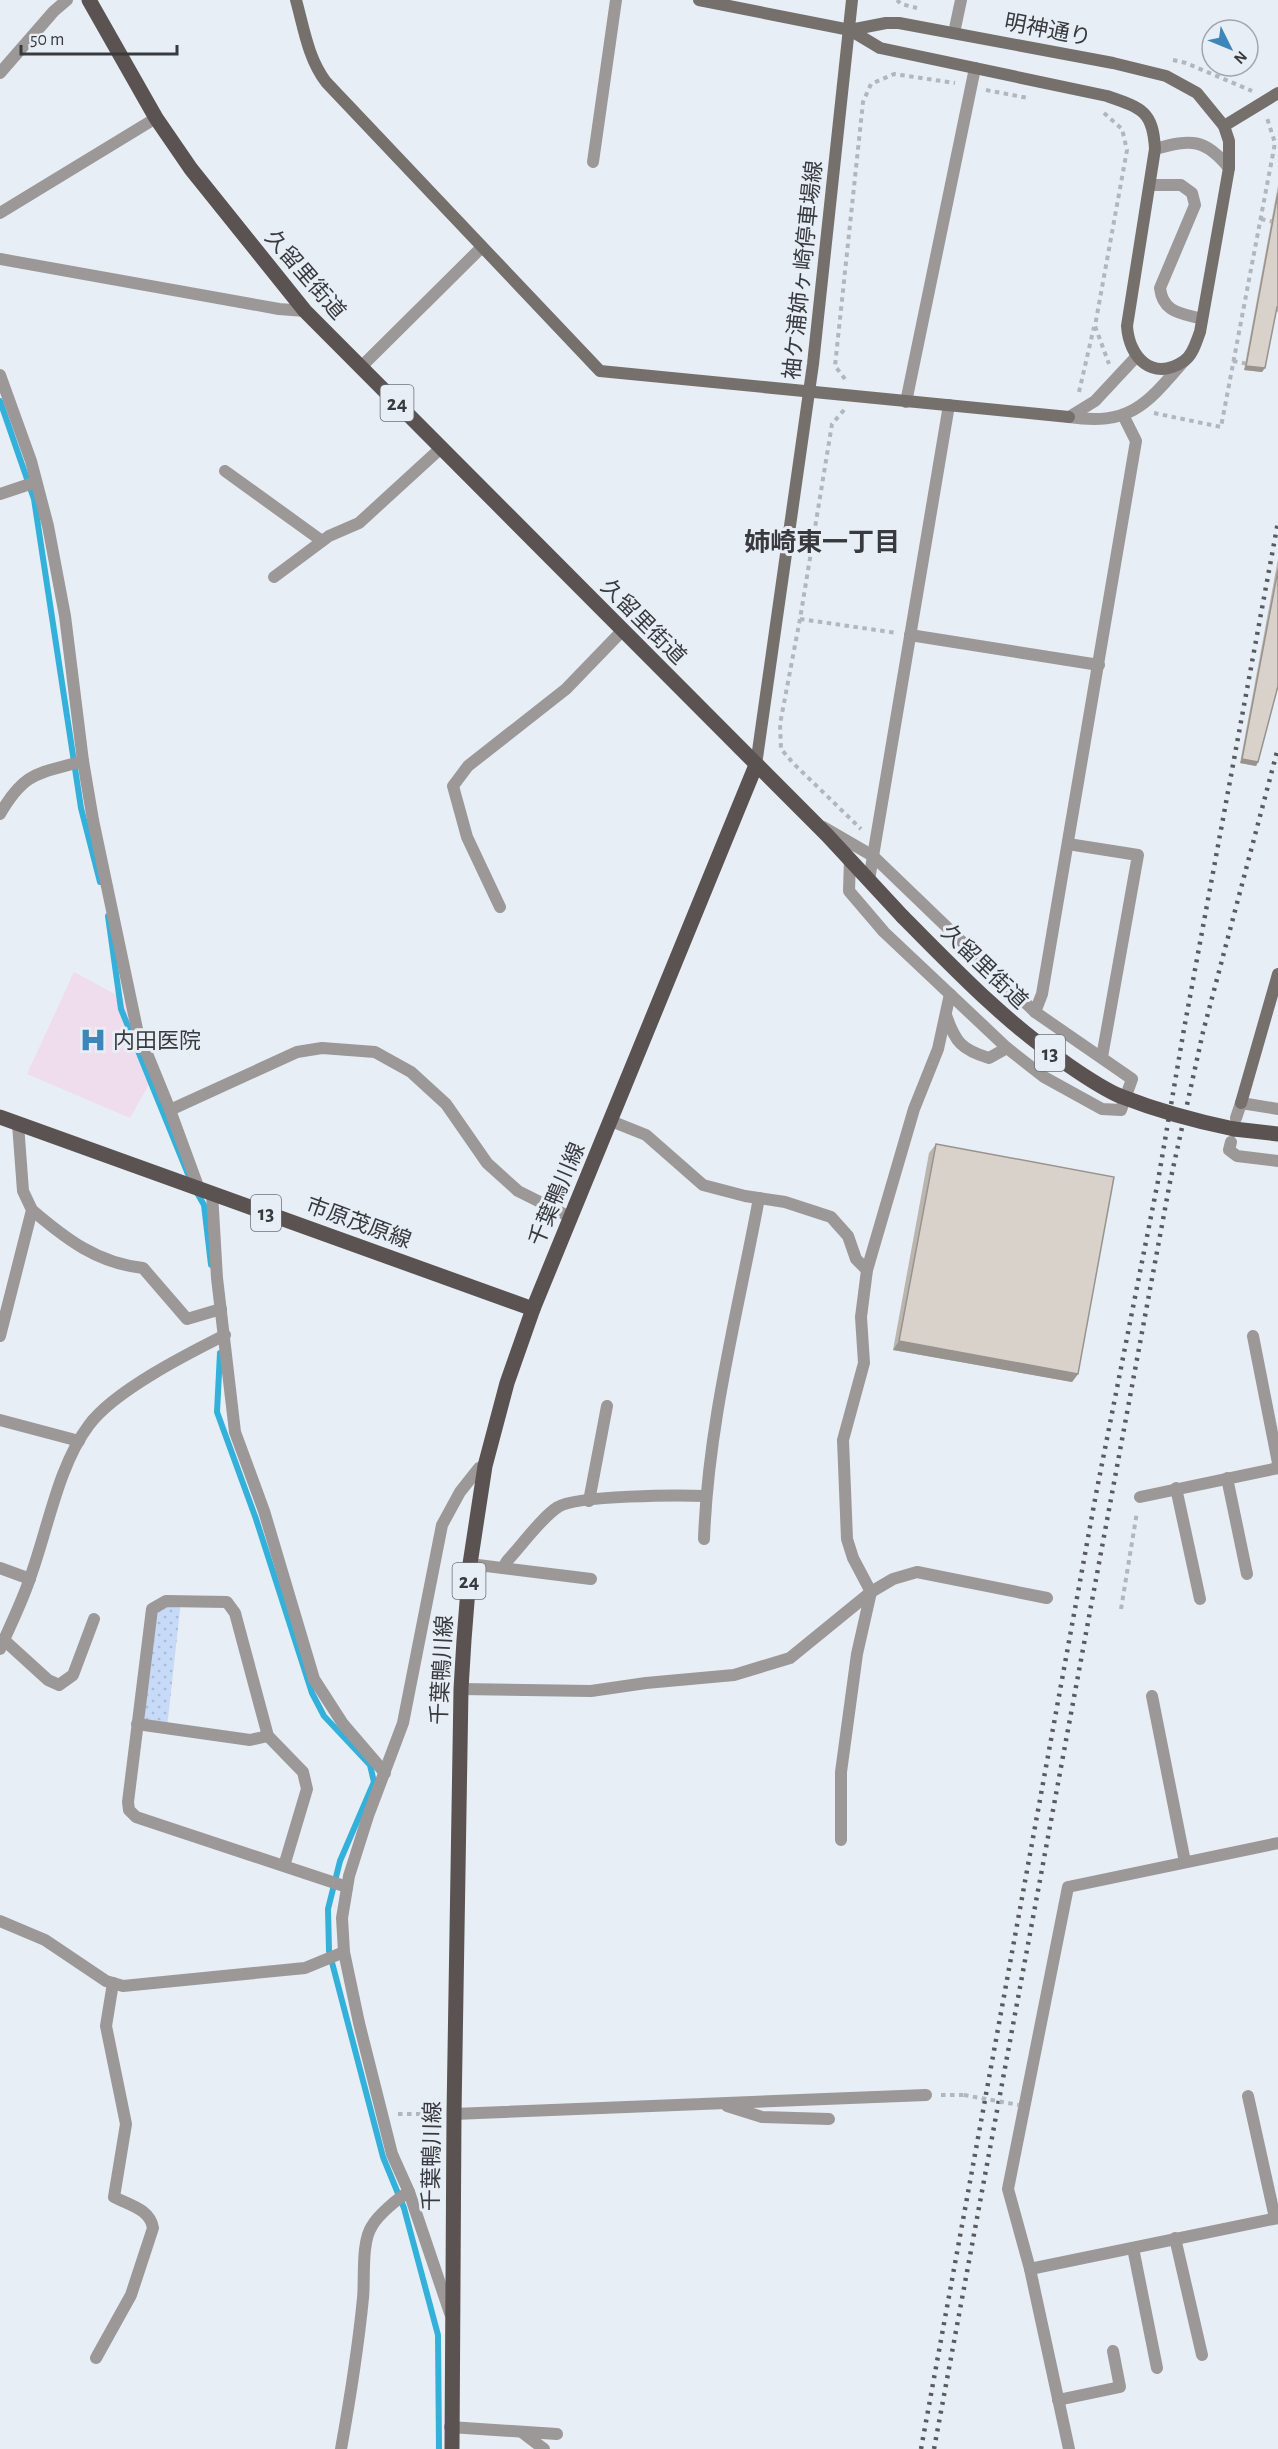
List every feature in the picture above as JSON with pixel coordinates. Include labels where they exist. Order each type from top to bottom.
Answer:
[{"type":"main road","name":"久留里街道","points":[[89,0],[156,118],[191,169],[238,231],[305,311],[813,821],[903,917],[1000,1014],[1029,1038],[1093,1082],[1119,1095],[1233,1130],[1278,1134]]},
{"type":"main road","name":"千葉鴨川線","points":[[452,2449],[450,2427],[451,2317],[461,1689],[470,1564],[485,1466],[507,1383],[532,1309],[756,765]]},
{"type":"main road","name":"市原茂原線","points":[[0,1118],[532,1309]]},
{"type":"street","points":[[0,73],[54,11],[67,0]]},
{"type":"street","points":[[296,0],[311,55],[321,75],[600,371],[810,393],[756,765]]},
{"type":"street","points":[[593,162],[616,0]]},
{"type":"street","name":"明神通り","points":[[699,0],[850,30],[880,48],[1107,96],[1125,102],[1145,113],[1154,128],[1155,149],[1127,326],[1128,342],[1137,357]]},
{"type":"street","name":"袖ケ浦姉ヶ崎停車場線","points":[[852,0],[810,393],[1069,417]]},
{"type":"street","points":[[954,33],[961,0]]},
{"type":"street","name":"明神通り","points":[[850,30],[892,23],[1113,63],[1166,76],[1197,93],[1224,126]]},
{"type":"street","points":[[906,402],[975,68]]},
{"type":"street","points":[[1069,417],[1094,421],[1124,417],[1165,383],[1195,346],[1202,320],[1229,168],[1229,141],[1224,126],[1278,93]]},
{"type":"street","points":[[0,213],[156,118]]},
{"type":"street","points":[[1155,149],[1183,141],[1204,144],[1217,153],[1229,168]]},
{"type":"street","points":[[1150,185],[1181,185],[1192,193],[1195,205],[1161,288],[1162,300],[1169,309],[1202,320]]},
{"type":"street","points":[[361,367],[482,247]]},
{"type":"street","points":[[0,259],[279,309],[305,311]]},
{"type":"street","points":[[1069,417],[1095,401],[1137,357],[1144,364],[1155,368],[1169,367],[1185,360]]},
{"type":"street","points":[[0,375],[36,482],[48,526],[65,616],[83,761],[93,820],[137,1029],[205,1191],[225,1335],[235,1432],[264,1511],[314,1679],[343,1724],[386,1773]]},
{"type":"street","points":[[869,880],[949,405]]},
{"type":"street","points":[[1035,1012],[1042,994],[1136,441],[1124,417]]},
{"type":"street","points":[[274,577],[322,541],[359,523],[441,448]]},
{"type":"street","points":[[225,471],[322,541]]},
{"type":"street","points":[[0,494],[36,482]]},
{"type":"street","points":[[500,907],[467,837],[453,786],[468,766],[566,689],[622,631]]},
{"type":"street","points":[[910,634],[1099,665]]},
{"type":"street","points":[[0,814],[11,796],[30,776],[83,761]]},
{"type":"street","points":[[813,821],[873,856],[1035,1012],[1132,1079],[1121,1110],[1102,1109],[1044,1077],[1007,1048],[884,932],[849,891],[850,859]]},
{"type":"street","points":[[1068,844],[1138,855],[1102,1057]]},
{"type":"street","points":[[1236,1118],[1277,982]]},
{"type":"street","points":[[841,1840],[841,1772],[856,1654],[871,1592],[852,1558],[847,1539],[843,1440],[864,1363],[861,1317],[867,1270],[914,1109],[938,1049],[950,994]]},
{"type":"street","points":[[946,1014],[953,1037],[970,1052],[989,1058],[1007,1048]]},
{"type":"street","points":[[171,1110],[297,1052],[322,1048],[375,1052],[411,1072],[446,1104],[487,1163],[518,1191],[570,1218]]},
{"type":"street","points":[[1241,1102],[1278,1109]]},
{"type":"street","points":[[610,1121],[646,1135],[703,1185],[719,1191],[785,1202],[831,1217],[848,1236],[856,1259],[867,1270]]},
{"type":"street","points":[[18,1124],[23,1191],[32,1210],[76,1245],[120,1265],[143,1268],[187,1319],[221,1309]]},
{"type":"street","points":[[1231,1142],[1229,1150],[1237,1156],[1278,1161]]},
{"type":"street","points":[[704,1539],[706,1496],[713,1438],[759,1198]]},
{"type":"street","points":[[0,1336],[32,1210]]},
{"type":"street","points":[[94,1619],[74,1675],[59,1685],[48,1680],[2,1645],[30,1579],[65,1471],[89,1424],[111,1401],[225,1335]]},
{"type":"street","points":[[1253,1336],[1278,1463]]},
{"type":"street","points":[[589,1501],[607,1406]]},
{"type":"street","points":[[0,1420],[79,1441]]},
{"type":"street","points":[[451,2317],[409,2192],[392,2154],[359,2023],[344,1952],[342,1918],[347,1887],[368,1816],[403,1723],[442,1525],[460,1492],[479,1468],[485,1466]]},
{"type":"street","points":[[1140,1497],[1278,1468]]},
{"type":"street","points":[[1227,1479],[1247,1574]]},
{"type":"street","points":[[1176,1488],[1200,1599]]},
{"type":"street","points":[[503,1568],[556,1508],[566,1502],[638,1497],[706,1496]]},
{"type":"street","points":[[470,1564],[591,1579]]},
{"type":"street","points":[[0,1568],[30,1579]]},
{"type":"street","points":[[461,1689],[591,1690],[734,1675],[790,1658],[871,1592],[893,1579],[917,1572],[1047,1598]]},
{"type":"street","points":[[284,1866],[307,1789],[303,1772],[268,1736],[235,1613],[226,1602],[166,1601],[152,1608],[128,1802],[129,1810],[136,1817],[347,1887]]},
{"type":"street","points":[[1152,1696],[1185,1862]]},
{"type":"street","points":[[137,1724],[250,1740],[268,1736]]},
{"type":"street","points":[[1069,2449],[1030,2269],[1008,2189],[1068,1887],[1278,1843]]},
{"type":"street","points":[[0,1920],[45,1940],[106,1981],[123,1986],[305,1968],[344,1952]]},
{"type":"street","points":[[96,2358],[131,2295],[153,2228],[146,2212],[114,2197],[126,2124],[106,2026],[113,1983]]},
{"type":"street","points":[[454,2114],[926,2095]]},
{"type":"street","points":[[1030,2269],[1276,2218],[1248,2096]]},
{"type":"street","points":[[716,2102],[762,2117],[829,2119]]},
{"type":"street","points":[[341,2449],[354,2381],[366,2244],[371,2226],[400,2197],[409,2192]]},
{"type":"street","points":[[1175,2238],[1202,2355]]},
{"type":"street","points":[[1133,2248],[1157,2368]]},
{"type":"street","points":[[1058,2400],[1120,2387],[1113,2351]]},
{"type":"street","points":[[450,2427],[557,2434]]},
{"type":"street","points":[[522,2432],[544,2449]]},
{"type":"path","points":[[848,382],[835,366],[863,102],[871,84],[894,74],[956,83]]},
{"type":"path","points":[[982,89],[1037,100]]},
{"type":"path","points":[[1077,401],[1095,326],[1127,150],[1122,129],[1103,113],[1092,111]]},
{"type":"path","points":[[1150,413],[1221,427],[1275,143],[1267,118]]},
{"type":"path","points":[[1261,219],[1278,223]]},
{"type":"path","points":[[1095,326],[1110,366]]},
{"type":"path","points":[[1233,361],[1254,364]]},
{"type":"path","points":[[855,410],[844,409],[832,424],[780,724],[782,748],[793,763],[866,834]]},
{"type":"path","points":[[800,619],[910,634]]},
{"type":"path","points":[[1121,1609],[1140,1497]]},
{"type":"path","points":[[926,2095],[964,2095],[1019,2104]]},
{"type":"path","points":[[382,2114],[454,2114]]},
{"type":"shaded area","name":"内田医院","points":[[74,972],[137,1006],[152,1079],[130,1118],[27,1074]]},
{"type":"shaded area","points":[[181,1601],[167,1728],[137,1724],[152,1609]]},
{"type":"building","points":[[1278,193],[1278,307],[1265,368],[1246,366]]},
{"type":"building","points":[[1278,570],[1278,686],[1258,762],[1242,759]]},
{"type":"building","points":[[936,1144],[1114,1177],[1078,1374],[899,1341]]},
{"type":"waterway","points":[[0,401],[34,499],[81,808],[100,882]]},
{"type":"waterway","points":[[108,916],[121,1009],[188,1174]]},
{"type":"waterway","points":[[196,1191],[204,1205],[211,1265]]},
{"type":"waterway","points":[[220,1353],[217,1412],[256,1519],[312,1693],[324,1716],[370,1765],[374,1782],[340,1861],[328,1909],[329,1951],[383,2157],[404,2208],[438,2335],[439,2449]]},
{"type":"railway","points":[[921,2449],[1096,1494],[1158,1181],[1278,522]]},
{"type":"railway","points":[[934,2449],[1170,1182],[1203,1032],[1278,748]]},
{"type":"place","name":"内田医院","points":[[93,1040]]},
{"type":"district","name":"姉崎東一丁目","points":[[822,542]]}]
